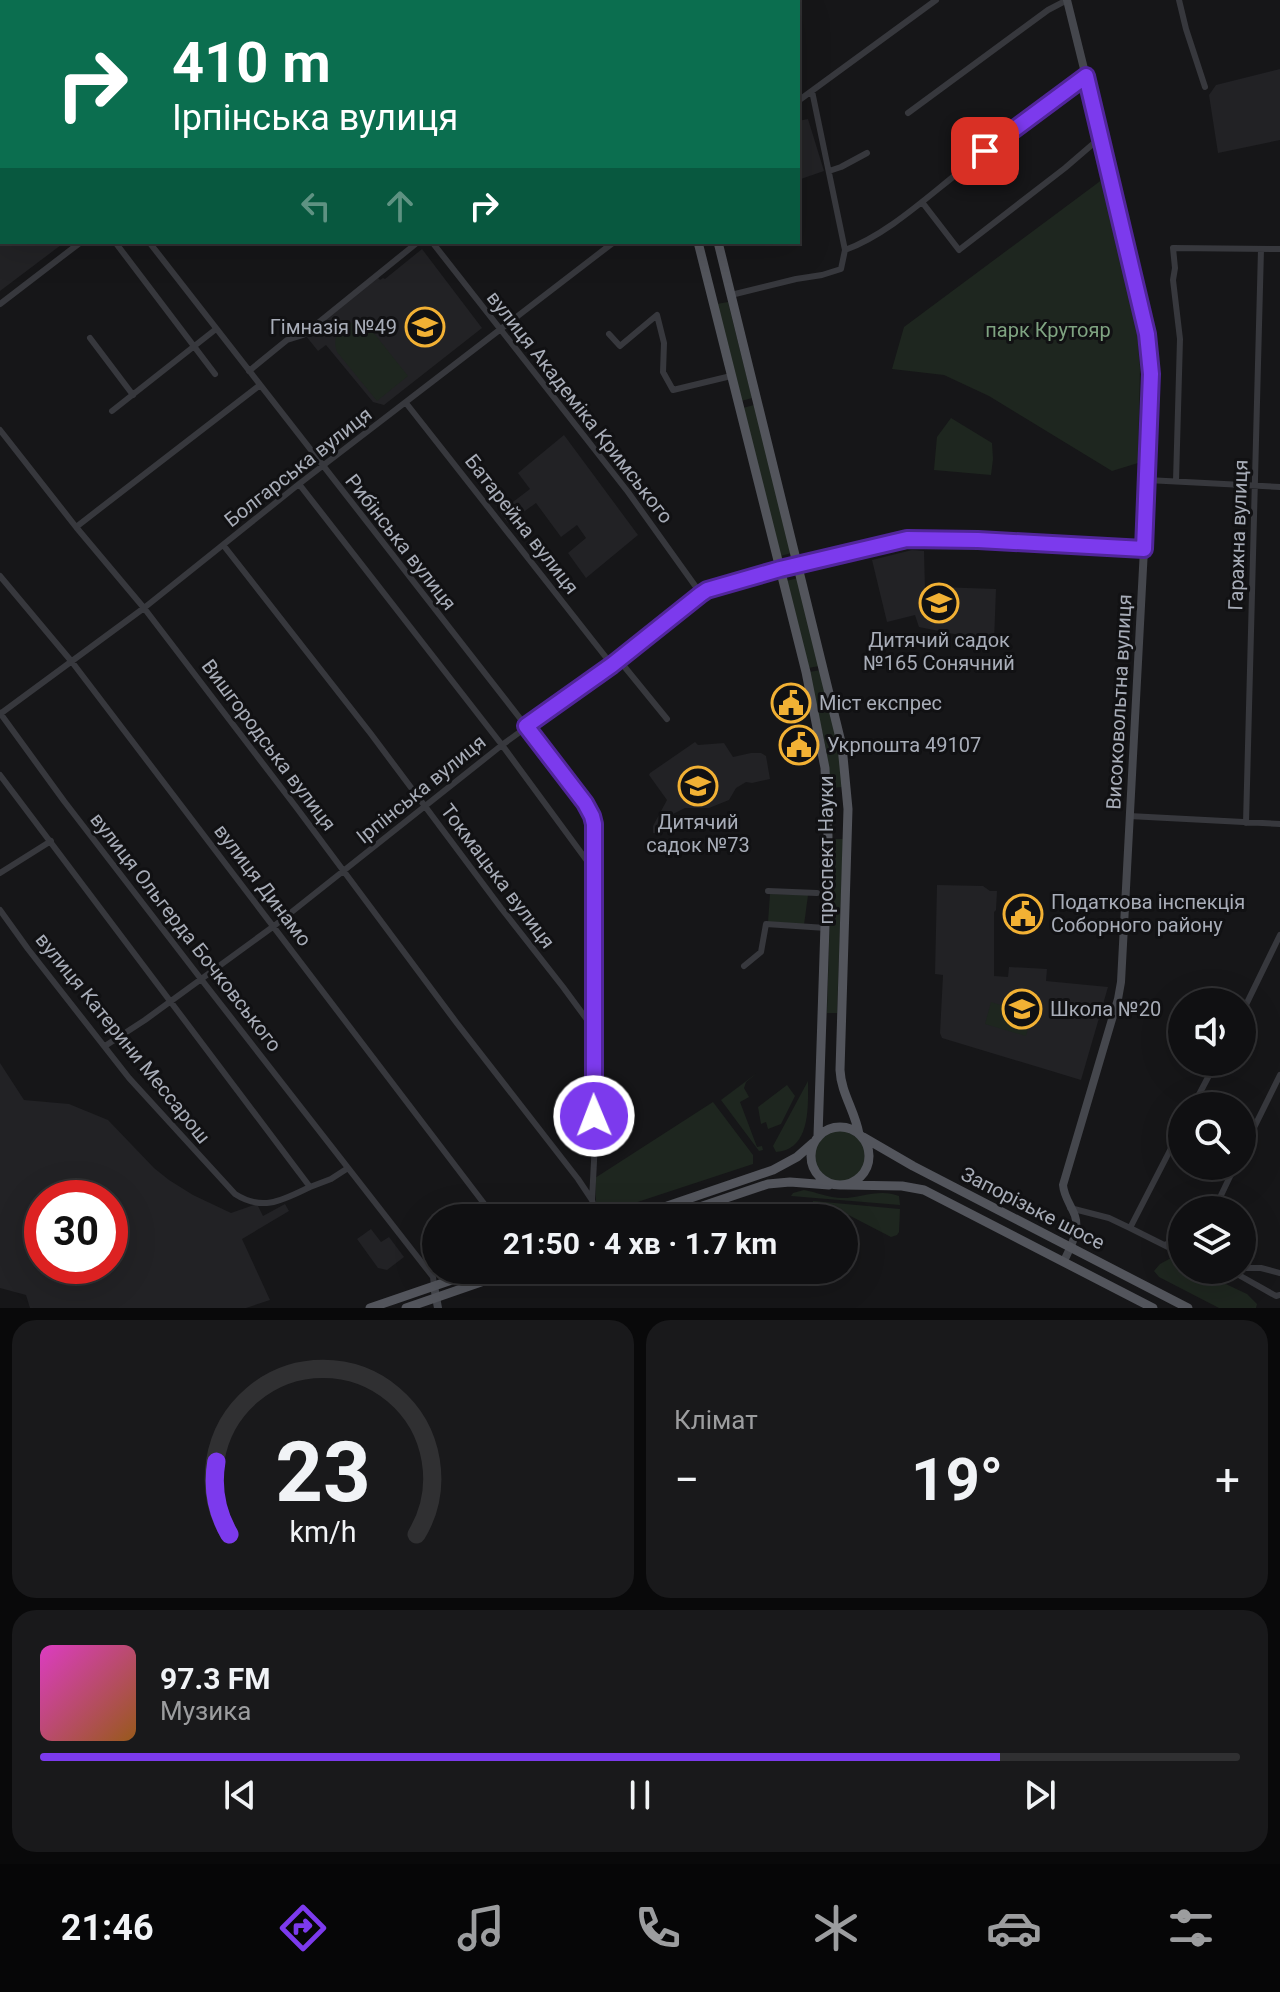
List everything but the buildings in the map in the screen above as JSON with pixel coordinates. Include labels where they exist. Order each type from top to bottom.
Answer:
[{"type":"main road","name":"Високовольтна вулиця","points":[[1064,1261],[1076,1228],[1076,1219],[1063,1185],[1121,982],[1151,374],[1147,334],[1067,0]]},
{"type":"main road","name":"проспект Науки","points":[[698,244],[806,672],[825,768],[828,812],[826,928],[816,1140]]},
{"type":"main road","name":"проспект Науки","points":[[718,244],[842,746],[847,784],[847,837],[841,1081],[861,1135]]},
{"type":"main road","points":[[673,1204],[773,1170],[797,1157],[816,1140],[831,1128],[853,1130],[861,1135],[867,1145],[869,1163],[865,1172],[859,1178],[840,1185],[822,1179],[816,1173],[811,1157],[816,1140]]},
{"type":"main road","name":"Запорізьке шосе","points":[[861,1135],[913,1166],[1188,1308]]},
{"type":"main road","name":"Запорізьке шосе","points":[[709,1204],[768,1184],[790,1182],[902,1186],[924,1190],[1153,1308]]},
{"type":"main road","points":[[370,1308],[440,1284]]},
{"type":"main road","points":[[406,1308],[437,1303],[482,1284]]},
{"type":"main road","name":"вулиця Ольгерда Бочковського","points":[[434,1286],[437,1303]]},
{"type":"street","points":[[800,100],[936,0]]},
{"type":"street","points":[[908,113],[1048,10],[1067,0]]},
{"type":"street","points":[[1179,0],[1205,87]]},
{"type":"street","points":[[845,250],[895,222],[1086,76]]},
{"type":"street","points":[[731,295],[841,269],[845,250],[812,91]]},
{"type":"street","points":[[922,202],[959,250],[1101,137]]},
{"type":"street","points":[[829,171],[867,153]]},
{"type":"street","points":[[0,304],[78,244]]},
{"type":"street","points":[[117,244],[215,374]]},
{"type":"street","name":"Рибінська вулиця","points":[[151,244],[526,726],[592,816],[596,873],[592,1200]]},
{"type":"street","points":[[249,371],[287,340],[303,335],[416,244]]},
{"type":"street","name":"вулиця Академіка Кримського","points":[[434,244],[628,492],[701,594]]},
{"type":"street","name":"Болгарська вулиця","points":[[0,714],[144,608],[299,484],[611,244]]},
{"type":"street","points":[[1176,481],[1180,339],[1173,280],[1173,248],[1280,249]]},
{"type":"street","name":"Гаражна вулиця","points":[[1246,823],[1261,249]]},
{"type":"street","points":[[609,334],[620,346],[657,315],[664,343],[663,372],[673,390],[731,376]]},
{"type":"street","points":[[112,411],[216,329]]},
{"type":"street","points":[[90,338],[133,395]]},
{"type":"street","points":[[76,527],[260,385]]},
{"type":"street","name":"Батарейна вулиця","points":[[406,403],[612,665]]},
{"type":"street","name":"Вишгородська вулиця","points":[[0,430],[144,608],[592,1200]]},
{"type":"street","points":[[1147,480],[1280,487]]},
{"type":"street","points":[[299,484],[502,745],[596,873]]},
{"type":"street","name":"Ірпінська вулиця","points":[[105,1046],[274,926],[526,726],[619,660],[707,590],[907,539],[1144,549]]},
{"type":"street","name":"Токмацька вулиця","points":[[224,546],[588,1021],[593,1040]]},
{"type":"street","name":"вулиця Динамо","points":[[0,576],[72,662],[484,1204]]},
{"type":"street","points":[[619,660],[667,719]]},
{"type":"street","name":"вулиця Ольгерда Бочковського","points":[[0,714],[433,1277],[434,1286]]},
{"type":"street","points":[[0,775],[310,1187],[348,1168]]},
{"type":"street","points":[[1129,816],[1280,824]]},
{"type":"street","points":[[0,873],[51,841]]},
{"type":"street","points":[[768,891],[817,893]]},
{"type":"street","name":"вулиця Катерини Мессарош","points":[[0,910],[129,1078],[235,1194],[245,1200],[264,1204],[285,1200],[310,1187]]},
{"type":"street","points":[[744,966],[761,952],[766,924],[826,928]]},
{"type":"street","points":[[1254,988],[1280,935]]},
{"type":"street","points":[[822,1039],[840,1040]]},
{"type":"street","points":[[1256,1124],[1280,1075]]},
{"type":"street","points":[[1130,1228],[1168,1154]]},
{"type":"street","points":[[592,1200],[593,1204]]},
{"type":"street","points":[[1070,1208],[1109,1218],[1168,1247]]},
{"type":"street","points":[[1164,1245],[1168,1244]]},
{"type":"street","points":[[1256,1268],[1280,1273]]},
{"type":"street","points":[[1255,1284],[1276,1296],[1280,1295]]},
{"type":"shaded area","points":[[1280,69],[1280,140],[1218,153],[1209,95],[1216,85]]},
{"type":"shaded area","points":[[808,119],[824,171],[800,179],[800,121]]},
{"type":"shaded area","points":[[0,244],[62,244],[0,291]]},
{"type":"shaded area","name":"Гімназія №49","points":[[422,249],[482,328],[384,405],[373,402],[326,345],[318,351],[306,336],[378,278],[385,279]]},
{"type":"shaded area","points":[[564,435],[638,535],[586,578],[568,553],[586,538],[577,525],[561,537],[536,503],[508,523],[500,512],[530,489],[518,473]]},
{"type":"shaded area","name":"Дитячий садок №165 Сонячний","points":[[912,550],[924,551],[925,590],[939,591],[939,587],[996,589],[994,642],[919,627],[915,615],[887,622],[872,560]]},
{"type":"shaded area","name":"Дитячий садок №73","points":[[695,742],[698,745],[724,743],[733,757],[761,753],[766,756],[770,779],[746,782],[736,788],[729,800],[709,808],[685,808],[662,822],[659,833],[653,833],[653,826],[667,800],[649,775]]},
{"type":"shaded area","name":"Школа №20","points":[[937,885],[983,886],[997,891],[994,976],[1008,977],[1009,967],[1047,969],[1046,981],[1108,987],[1081,1080],[942,1038],[943,975],[935,974]]},
{"type":"shaded area","points":[[0,1063],[24,1100],[69,1104],[108,1120],[154,1168],[193,1195],[231,1213],[257,1204],[263,1216],[285,1204],[289,1211],[242,1239],[270,1300],[246,1308],[30,1308],[26,1295],[0,1288]]},
{"type":"shaded area","points":[[371,1229],[381,1242],[389,1237],[404,1257],[387,1270],[378,1268],[357,1239]]},
{"type":"green space","name":"парк Крутояр","points":[[1103,179],[1137,331],[1140,368],[1138,463],[1112,471],[989,396],[944,375],[892,369],[904,327]]},
{"type":"green space","points":[[728,302],[752,398],[741,401],[717,304]]},
{"type":"green space","points":[[356,322],[369,327],[408,376],[377,401],[335,346],[339,332],[346,325]]},
{"type":"green space","points":[[754,405],[792,553],[780,556],[743,408]]},
{"type":"green space","points":[[951,418],[992,443],[991,475],[934,470],[937,437]]},
{"type":"green space","points":[[798,578],[819,666],[808,668],[786,581]]},
{"type":"green space","points":[[821,670],[839,746],[843,787],[830,788],[826,749],[809,672]]},
{"type":"green space","points":[[832,839],[843,839],[837,1013],[827,1013]]},
{"type":"green space","points":[[770,894],[808,895],[804,925],[768,922]]},
{"type":"green space","points":[[991,1002],[1032,1014],[1026,1036],[985,1024]]},
{"type":"green space","points":[[757,1073],[746,1082],[744,1088],[749,1097],[740,1102],[757,1147],[762,1146],[763,1150],[759,1151],[721,1100]]},
{"type":"green space","points":[[808,1081],[807,1114],[802,1135],[796,1144],[776,1152],[773,1146]]},
{"type":"green space","points":[[787,1085],[795,1096],[781,1124],[768,1129],[766,1122],[761,1124],[758,1107]]},
{"type":"green space","points":[[713,1102],[753,1155],[753,1164],[631,1204],[597,1204],[595,1178]]},
{"type":"green space","points":[[840,1131],[858,1138],[865,1156],[858,1174],[840,1181],[822,1174],[815,1156],[822,1138]]},
{"type":"green space","points":[[804,1190],[842,1198],[892,1194],[899,1196],[900,1205],[791,1196]]},
{"type":"green space","points":[[813,1201],[846,1204],[813,1204]]},
{"type":"green space","points":[[858,1205],[900,1209],[899,1232],[891,1237],[858,1220]]},
{"type":"green space","points":[[1168,1260],[1168,1282],[1154,1271]]},
{"type":"green space","points":[[1173,1284],[1226,1284],[1247,1294],[1257,1304],[1256,1308],[1219,1308]]},
{"type":"place","name":"Гімназія №49","points":[[425,327]]},
{"type":"place","name":"Дитячий садок №165 Сонячний","points":[[939,603]]},
{"type":"place","name":"Міст експрес","points":[[791,703]]},
{"type":"place","name":"Укрпошта 49107","points":[[799,745]]},
{"type":"place","name":"Дитячий садок №73","points":[[698,786]]},
{"type":"place","name":"Податкова інспекція Соборного району","points":[[1023,914]]},
{"type":"place","name":"Школа №20","points":[[1022,1009]]},
{"type":"route","points":[[594,1116],[594,824],[585,803],[526,726],[612,665],[707,590],[907,539],[1144,549],[1151,361],[1136,279],[1086,76],[985,151]]}]
